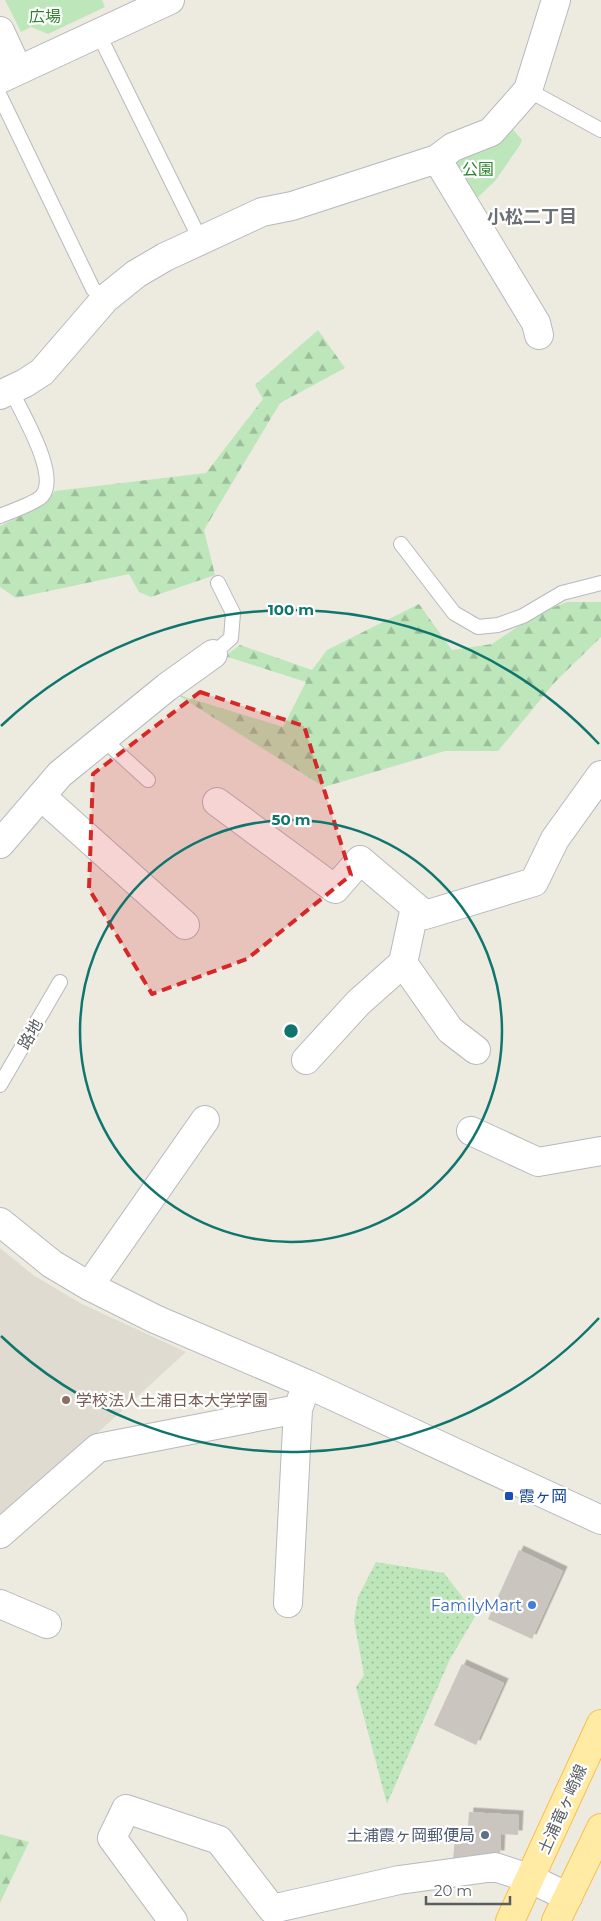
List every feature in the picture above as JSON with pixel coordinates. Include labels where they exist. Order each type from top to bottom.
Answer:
[{"type":"main road","name":"土浦竜ヶ崎線","points":[[510,1921],[601,1724]]},
{"type":"main road","points":[[556,1921],[601,1828]]},
{"type":"street","points":[[0,31],[9,74],[99,35],[170,0]]},
{"type":"street","points":[[6,392],[42,372],[105,299],[136,274],[200,238],[262,212],[292,206],[437,159],[453,147],[491,132],[528,90],[556,0]]},
{"type":"street","points":[[437,159],[536,323],[538,335]]},
{"type":"street","points":[[0,844],[60,774],[168,687],[213,654]]},
{"type":"street","points":[[217,802],[335,890],[360,860],[424,915],[534,882],[555,839],[601,775]]},
{"type":"street","points":[[41,796],[185,925]]},
{"type":"street","points":[[306,1060],[358,1003],[403,963],[415,907]]},
{"type":"street","points":[[403,963],[450,1030],[476,1050]]},
{"type":"street","points":[[89,1286],[205,1120]]},
{"type":"street","points":[[471,1131],[538,1162],[601,1151]]},
{"type":"street","points":[[0,1222],[52,1264],[89,1286],[155,1319],[306,1384],[601,1520]]},
{"type":"street","points":[[288,1603],[298,1410],[306,1384]]},
{"type":"street","points":[[0,1534],[98,1448],[298,1410]]},
{"type":"street","points":[[0,1604],[47,1624]]},
{"type":"street","points":[[173,1921],[112,1838],[126,1809],[219,1840],[272,1909],[399,1880],[496,1867],[531,1879],[568,1897]]},
{"type":"lane","points":[[99,35],[200,238]]},
{"type":"lane","points":[[528,90],[601,130]]},
{"type":"lane","points":[[0,96],[93,289],[105,299]]},
{"type":"lane","points":[[0,516],[41,498],[46,488],[46,465],[6,392]]},
{"type":"lane","points":[[401,544],[454,613],[478,626],[498,625],[523,616],[562,592],[601,583]]},
{"type":"lane","points":[[213,654],[231,638],[233,613],[218,583]]},
{"type":"lane","points":[[103,739],[148,780]]},
{"type":"lane","name":"路地","points":[[0,1086],[60,982]]},
{"type":"highlighted area","points":[[200,692],[304,726],[351,875],[247,959],[152,994],[89,889],[93,774]]},
{"type":"shaded area","name":"学校法人土浦日本大学学園","points":[[0,1248],[33,1275],[82,1304],[186,1352],[80,1449],[0,1514]]},
{"type":"green space","name":"広場","points":[[5,0],[102,0],[105,7],[48,34],[31,27],[21,32]]},
{"type":"green space","name":"公園","points":[[510,126],[522,140],[520,145],[495,181],[473,202],[450,162]]},
{"type":"green space","points":[[318,330],[345,368],[280,403],[204,530],[215,575],[151,597],[139,592],[129,574],[16,598],[0,587],[0,526],[43,505],[55,491],[206,473],[263,399],[255,385]]},
{"type":"green space","points":[[567,602],[601,602],[601,637],[555,682],[498,751],[445,751],[324,787],[176,694],[283,727],[306,682],[225,656],[240,645],[312,670],[327,650],[419,604],[452,650],[492,644],[535,615]]},
{"type":"green space","points":[[376,1562],[444,1573],[476,1615],[450,1659],[387,1804],[356,1687],[364,1675],[354,1620],[358,1597]]},
{"type":"green space","points":[[0,1834],[29,1842],[0,1903]]},
{"type":"building","points":[[519,1550],[563,1571],[532,1639],[488,1619]]},
{"type":"building","points":[[462,1664],[504,1683],[476,1745],[434,1725]]},
{"type":"building","points":[[469,1812],[519,1815],[518,1835],[501,1834],[500,1855],[477,1854],[476,1861],[453,1859],[455,1838],[467,1839]]},
{"type":"place","name":"学校法人土浦日本大学学園","points":[[66,1400]]},
{"type":"place","name":"霞ヶ岡","points":[[509,1496]]},
{"type":"place","name":"FamilyMart","points":[[532,1605]]},
{"type":"place","name":"土浦霞ヶ岡郵便局","points":[[485,1835]]},
{"type":"district","name":"小松二丁目","points":[[532,217]]}]
